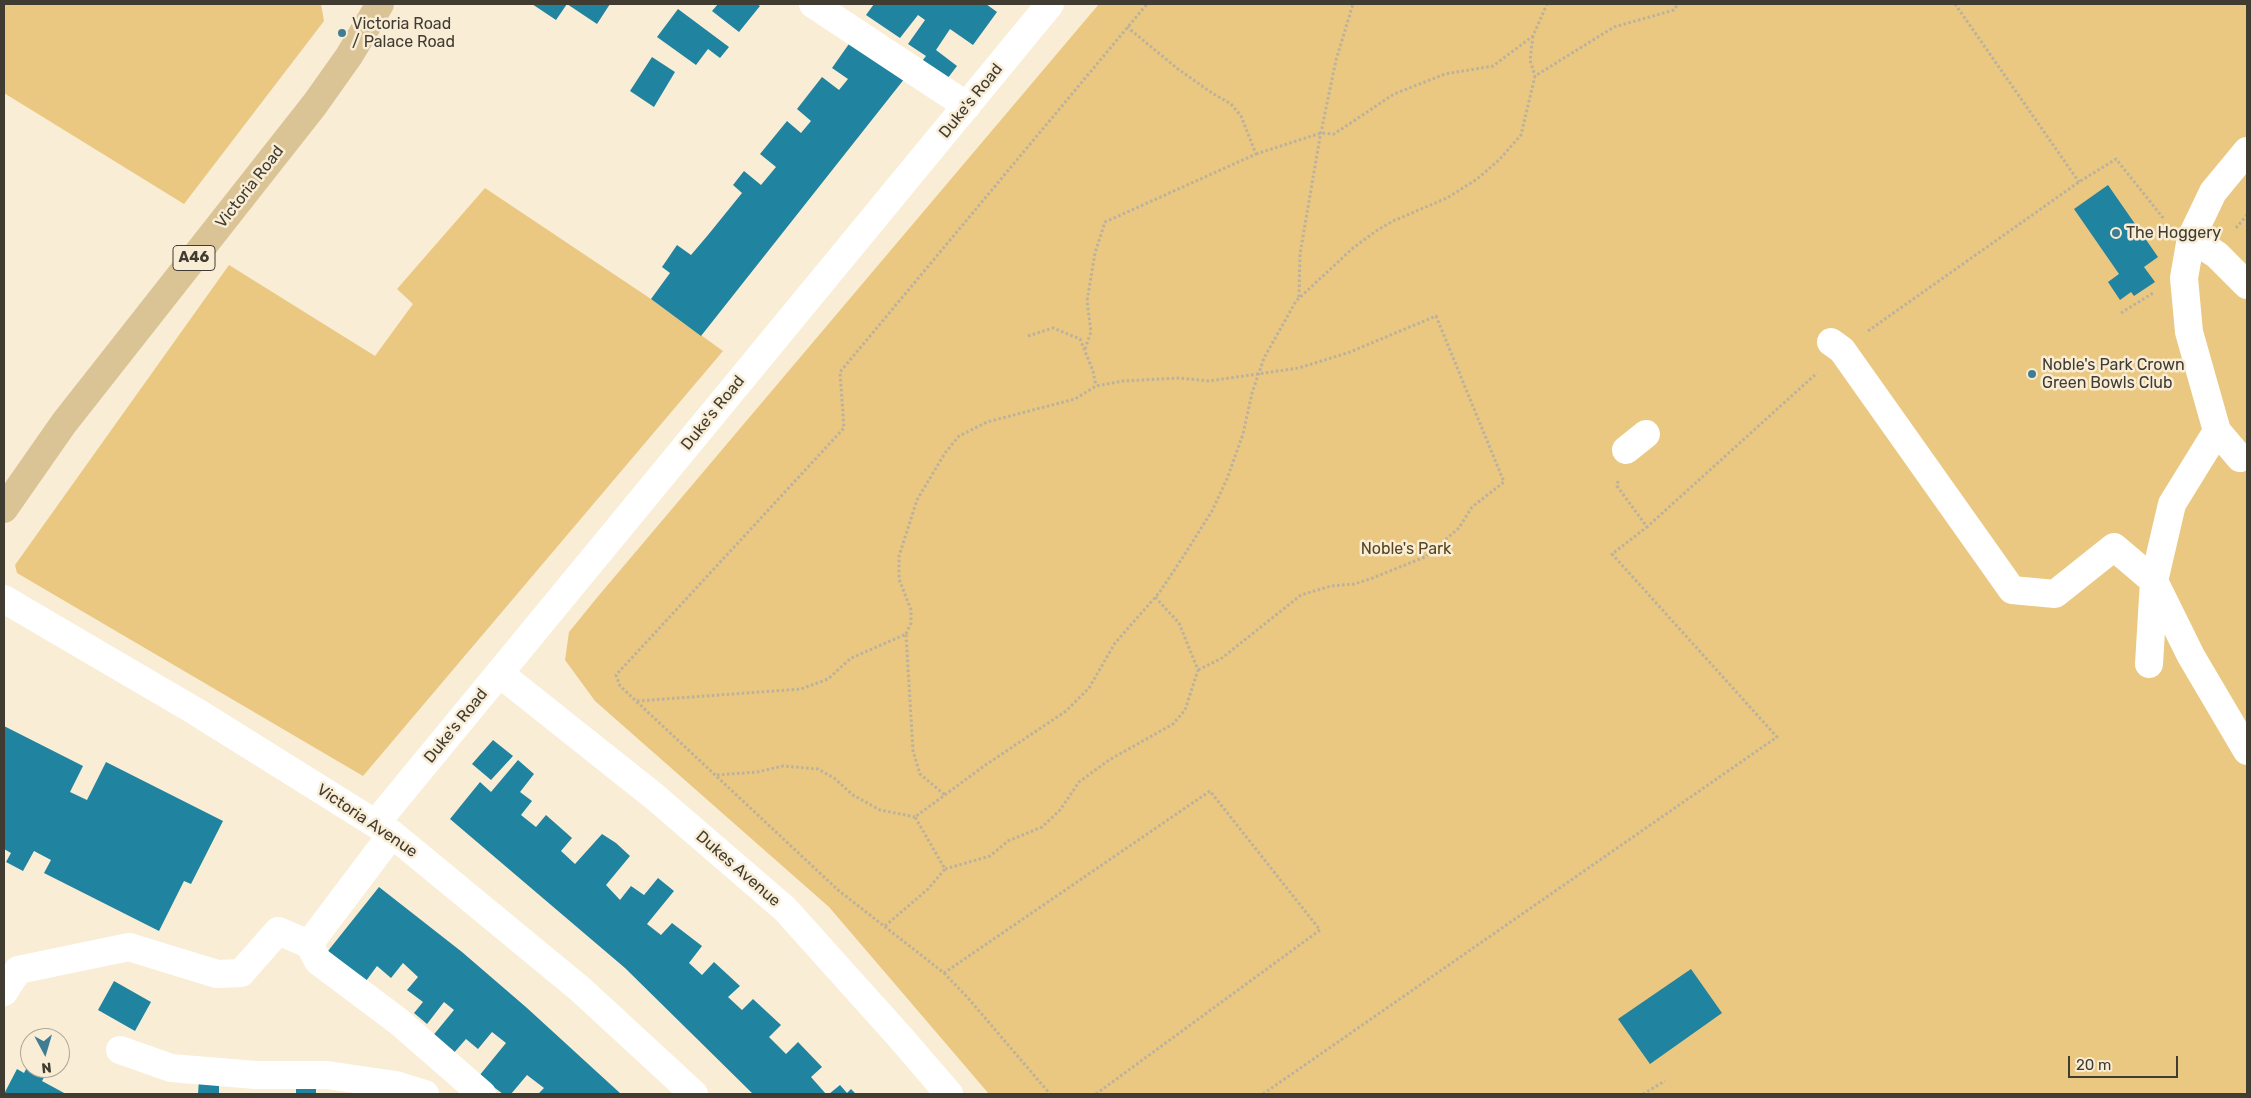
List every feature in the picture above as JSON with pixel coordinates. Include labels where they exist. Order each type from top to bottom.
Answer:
[{"type":"main road","name":"Victoria Road","points":[[4,509],[64,423],[315,104],[349,56],[378,4]]},
{"type":"street","points":[[814,4],[967,106]]},
{"type":"street","name":"Duke's Road","points":[[309,944],[384,828],[499,673],[1050,4]]},
{"type":"street","points":[[2240,458],[2217,431],[2189,332],[2184,278],[2191,238],[2212,192],[2247,152]]},
{"type":"street","points":[[2191,238],[2217,255],[2247,285]]},
{"type":"street","points":[[1836,346],[2012,590],[2055,594],[2114,546],[2154,581],[2191,656],[2247,751]]},
{"type":"street","points":[[2149,664],[2154,581],[2172,504],[2217,431]]},
{"type":"street","name":"Victoria Avenue","points":[[4,599],[195,711],[384,828],[580,989],[694,1094]]},
{"type":"street","name":"Dukes Avenue","points":[[499,673],[655,797],[785,909],[900,1036],[949,1094]]},
{"type":"street","points":[[4,992],[18,970],[129,948],[217,974],[241,973],[278,931],[309,944],[318,961],[398,1021],[482,1094]]},
{"type":"street","points":[[120,1050],[171,1068],[256,1085],[328,1075],[396,1085],[425,1094]]},
{"type":"path","points":[[1050,1094],[968,998],[944,973],[838,890],[620,686],[616,675],[844,428],[840,372],[1147,4]]},
{"type":"path","points":[[1299,298],[1300,254],[1321,134],[1336,60],[1352,4]]},
{"type":"path","points":[[716,775],[757,772],[783,766],[818,769],[834,778],[853,795],[880,810],[914,817],[1066,711],[1089,688],[1116,644],[1155,597],[1212,511],[1243,434],[1264,358],[1299,298],[1352,248],[1376,231],[1393,221],[1448,198],[1477,179],[1499,160],[1520,135],[1535,76],[1530,60],[1533,36],[1547,4]]},
{"type":"path","points":[[1535,76],[1614,27],[1674,10],[1678,4]]},
{"type":"path","points":[[1955,4],[2079,182]]},
{"type":"path","points":[[1127,27],[1178,69],[1231,104],[1241,116],[1256,154]]},
{"type":"path","points":[[1085,349],[1091,332],[1087,301],[1095,252],[1105,222],[1256,154],[1321,134],[1334,134],[1394,94],[1445,74],[1494,66],[1533,36]]},
{"type":"path","points":[[1262,1094],[1777,737],[1612,554],[1647,528],[1836,346],[2116,159],[2176,234],[2191,238]]},
{"type":"path","points":[[945,795],[920,774],[913,751],[906,634],[911,623],[910,610],[899,579],[899,556],[916,500],[945,453],[958,436],[987,422],[1075,399],[1096,386],[1123,381],[1180,378],[1209,381],[1258,376],[1299,368],[1329,359],[1436,316],[1504,482],[1472,506],[1459,528],[1426,558],[1354,584],[1332,586],[1301,595],[1222,658],[1198,670]]},
{"type":"path","points":[[1028,336],[1054,328],[1080,339],[1085,349],[1096,386]]},
{"type":"path","points":[[1636,442],[1617,486],[1647,528]]},
{"type":"path","points":[[885,926],[928,889],[945,869],[990,856],[1008,841],[1042,827],[1060,810],[1079,782],[1109,760],[1173,724],[1185,710],[1198,670],[1179,623],[1155,597]]},
{"type":"path","points":[[636,701],[801,689],[828,679],[851,658],[906,634]]},
{"type":"path","points":[[944,973],[1210,792],[1320,930],[1096,1094]]},
{"type":"path","points":[[914,817],[945,869]]},
{"type":"path","points":[[1643,1094],[1666,1081]]},
{"type":"green space","points":[[4,4],[321,4],[324,21],[184,204],[4,93]]},
{"type":"green space","name":"Noble's Park","points":[[1099,4],[2247,4],[2247,1094],[989,1094],[829,907],[595,701],[565,660],[569,632]]},
{"type":"green space","points":[[485,188],[651,299],[723,351],[363,776],[17,573],[15,565],[229,265],[375,356],[413,304],[397,289]]},
{"type":"building","points":[[532,4],[567,4],[556,20]]},
{"type":"building","points":[[567,4],[610,4],[597,24]]},
{"type":"building","points":[[718,4],[757,4],[760,6],[739,32],[712,11]]},
{"type":"building","points":[[874,4],[986,4],[997,12],[973,45],[950,29],[936,50],[957,66],[944,83],[919,65],[926,56],[908,44],[925,20],[918,15],[900,38],[866,15]]},
{"type":"building","points":[[678,9],[729,47],[720,58],[708,49],[696,65],[657,37]]},
{"type":"building","points":[[851,41],[905,78],[701,336],[651,299],[670,273],[662,267],[677,245],[691,255],[742,193],[733,185],[744,171],[761,185],[776,167],[760,154],[787,121],[801,133],[811,121],[797,109],[822,77],[839,90],[848,79],[832,68]]},
{"type":"building","points":[[652,57],[675,72],[654,107],[630,91]]},
{"type":"building","name":"The Hoggery","points":[[2108,185],[2158,257],[2144,267],[2155,282],[2134,296],[2131,292],[2120,300],[2108,282],[2119,274],[2074,209]]},
{"type":"building","points":[[4,726],[83,766],[70,792],[87,800],[106,762],[223,821],[191,884],[184,881],[159,931],[44,873],[51,860],[34,851],[23,871],[6,862],[11,853],[4,849]]},
{"type":"building","points":[[493,740],[513,756],[491,780],[472,764]]},
{"type":"building","points":[[518,760],[534,774],[520,792],[532,801],[521,815],[536,827],[546,815],[572,838],[561,851],[575,864],[602,834],[616,843],[630,856],[606,885],[620,900],[631,886],[644,895],[658,878],[674,891],[647,924],[661,935],[672,923],[702,946],[689,963],[702,975],[714,962],[740,986],[728,997],[742,1010],[753,999],[781,1025],[769,1037],[786,1054],[798,1042],[822,1067],[811,1077],[826,1094],[753,1094],[625,968],[450,819],[480,782],[491,792]]},
{"type":"building","points":[[379,887],[462,952],[527,1008],[621,1094],[538,1094],[544,1088],[527,1075],[511,1094],[503,1094],[479,1076],[506,1043],[492,1032],[478,1049],[466,1039],[452,1055],[431,1038],[454,1010],[444,1002],[427,1024],[414,1013],[423,1002],[407,990],[418,977],[403,963],[391,978],[377,966],[366,981],[328,951]]},
{"type":"building","points":[[1691,969],[1722,1013],[1650,1064],[1618,1019]]},
{"type":"building","points":[[114,981],[151,1002],[135,1031],[98,1010]]},
{"type":"building","points":[[17,1069],[20,1071],[20,1078],[44,1078],[42,1081],[66,1094],[4,1094]]},
{"type":"building","points":[[199,1080],[219,1080],[219,1094],[198,1094]]},
{"type":"building","points":[[840,1085],[847,1093],[851,1089],[856,1094],[829,1094]]},
{"type":"building","points":[[296,1087],[316,1087],[316,1094],[296,1094]]},
{"type":"place","name":"Victoria Road / Palace Road","points":[[342,33]]},
{"type":"place","name":"The Hoggery","points":[[2116,233]]},
{"type":"place","name":"Noble's Park Crown Green Bowls Club","points":[[2032,374]]}]
